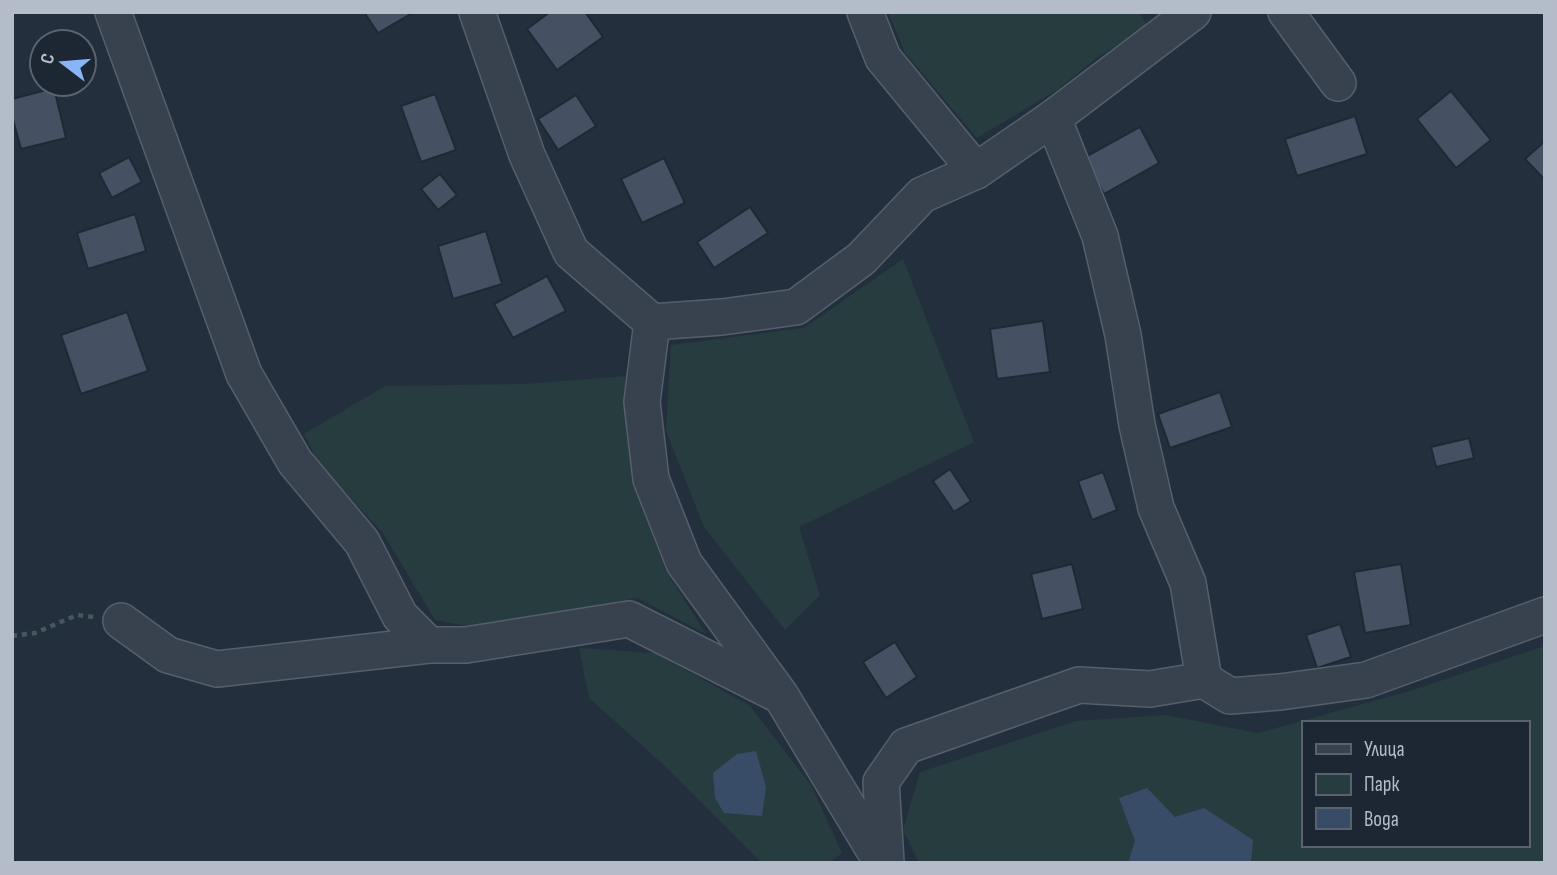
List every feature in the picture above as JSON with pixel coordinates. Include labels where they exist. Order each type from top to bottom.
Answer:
[{"type":"street","points":[[113,12],[244,374],[295,461],[362,542],[400,616],[429,645]]},
{"type":"street","points":[[477,12],[527,155],[571,252],[652,322],[722,317],[796,307],[861,259],[922,195],[976,171],[1053,118],[1193,12]]},
{"type":"street","points":[[865,12],[883,58],[976,171]]},
{"type":"street","points":[[1286,12],[1338,83]]},
{"type":"street","points":[[1053,118],[1100,236],[1123,335],[1137,425],[1156,508],[1188,583],[1204,680]]},
{"type":"street","points":[[652,322],[642,402],[651,479],[684,563],[782,696],[884,863]]},
{"type":"street","points":[[884,863],[881,782],[906,746],[1079,685],[1150,689],[1204,680],[1230,696],[1367,680],[1545,615]]},
{"type":"street","points":[[121,621],[168,655],[217,669],[429,645],[467,645],[629,618],[782,696]]},
{"type":"path","points":[[12,636],[35,633],[76,615],[121,621]]},
{"type":"green space","points":[[888,12],[1139,12],[1148,27],[1099,56],[1057,90],[977,138],[905,53]]},
{"type":"green space","points":[[903,259],[974,442],[799,527],[820,595],[785,630],[704,527],[666,431],[671,345],[804,328]]},
{"type":"green space","points":[[627,376],[635,490],[666,571],[706,634],[638,598],[472,627],[435,620],[383,533],[320,465],[304,434],[385,386],[524,384]]},
{"type":"green space","points":[[1545,646],[1545,863],[919,863],[903,830],[920,772],[1076,721],[1165,715],[1258,733],[1410,691]]},
{"type":"green space","points":[[579,648],[655,653],[749,705],[811,785],[842,853],[829,863],[762,863],[665,766],[589,698]]},
{"type":"water","points":[[756,751],[766,787],[762,816],[724,813],[715,798],[713,773],[737,754]]},
{"type":"water","points":[[1147,788],[1175,817],[1204,808],[1253,840],[1251,863],[1128,863],[1135,841],[1119,798]]},
{"type":"building","points":[[364,12],[414,12],[378,33]]},
{"type":"building","points":[[550,12],[585,12],[603,37],[557,70],[527,29]]},
{"type":"building","points":[[1451,91],[1491,140],[1456,168],[1417,119]]},
{"type":"building","points":[[435,94],[456,150],[421,162],[401,106]]},
{"type":"building","points":[[28,95],[28,98],[56,98],[66,138],[21,149],[12,116],[12,99]]},
{"type":"building","points":[[576,95],[596,126],[558,150],[538,119]]},
{"type":"building","points":[[1355,116],[1367,154],[1297,176],[1285,139]]},
{"type":"building","points":[[1140,127],[1159,163],[1104,194],[1084,158]]},
{"type":"building","points":[[1545,141],[1545,180],[1525,159]]},
{"type":"building","points":[[129,157],[142,182],[112,198],[99,173]]},
{"type":"building","points":[[664,158],[685,203],[642,223],[621,179]]},
{"type":"building","points":[[440,174],[457,195],[438,210],[421,189]]},
{"type":"building","points":[[750,207],[768,233],[714,268],[697,242]]},
{"type":"building","points":[[135,214],[146,251],[88,269],[77,233]]},
{"type":"building","points":[[486,231],[502,284],[453,299],[438,246]]},
{"type":"building","points":[[547,276],[566,311],[513,338],[494,304]]},
{"type":"building","points":[[127,312],[148,371],[81,394],[61,335]]},
{"type":"building","points":[[1043,321],[1050,372],[997,379],[990,329]]},
{"type":"building","points":[[1220,392],[1232,427],[1170,448],[1158,414]]},
{"type":"building","points":[[1469,438],[1474,458],[1436,467],[1431,447]]},
{"type":"building","points":[[950,469],[971,501],[954,512],[933,481]]},
{"type":"building","points":[[1103,472],[1117,510],[1092,520],[1078,481]]},
{"type":"building","points":[[1072,564],[1083,609],[1042,619],[1031,574]]},
{"type":"building","points":[[1401,564],[1411,625],[1365,633],[1354,572]]},
{"type":"building","points":[[1340,624],[1351,657],[1317,668],[1306,635]]},
{"type":"building","points":[[895,642],[917,677],[886,698],[863,662]]}]
